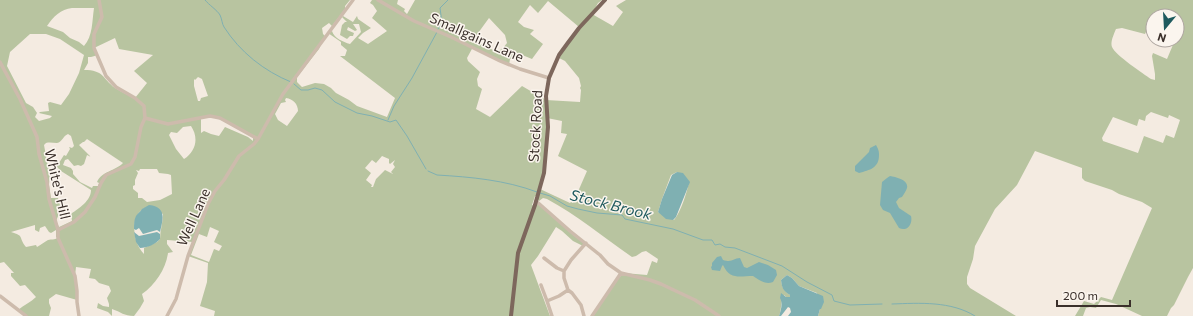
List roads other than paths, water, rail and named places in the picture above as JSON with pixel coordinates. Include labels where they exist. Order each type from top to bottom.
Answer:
[{"type":"main road","name":"Stock Road","points":[[512,316],[518,253],[544,173],[548,127],[546,96],[549,78],[567,44],[605,0]]},
{"type":"street","points":[[58,230],[74,222],[85,212],[95,197],[106,175],[130,164],[135,157],[141,127],[145,118],[144,106],[135,98],[116,87],[106,76],[94,48],[94,34],[102,17],[99,0]]},
{"type":"street","points":[[145,118],[168,124],[210,116],[220,118],[258,139],[283,94],[353,0]]},
{"type":"street","name":"Smallgains Lane","points":[[378,0],[414,21],[472,46],[500,61],[549,78]]},
{"type":"street","name":"White's Hill","points":[[0,62],[10,78],[35,131],[39,154],[47,182],[49,199],[58,230],[58,238],[75,276],[79,316]]},
{"type":"street","name":"Well Lane","points":[[168,316],[176,299],[188,256],[208,204],[239,156],[258,139]]},
{"type":"street","points":[[536,200],[621,274],[650,280],[661,284],[694,300],[719,316]]},
{"type":"street","points":[[584,316],[581,305],[568,290],[564,278],[564,271],[573,257],[586,243]]},
{"type":"street","points":[[544,258],[557,268],[564,271]]},
{"type":"street","points":[[592,316],[621,274]]},
{"type":"street","points":[[541,285],[552,316]]},
{"type":"street","points":[[547,301],[568,290]]},
{"type":"street","points":[[0,296],[26,316]]},
{"type":"water","points":[[876,145],[879,151],[879,159],[876,166],[859,173],[855,171],[855,166],[869,152],[870,148]]},
{"type":"water","points":[[677,172],[683,173],[690,182],[676,217],[673,220],[666,219],[658,212],[672,175]]},
{"type":"water","points":[[890,176],[902,179],[907,185],[907,189],[903,196],[896,202],[899,208],[911,216],[911,222],[905,229],[899,228],[890,213],[883,210],[880,205],[882,182]]},
{"type":"water","points":[[149,205],[159,208],[163,218],[160,232],[157,230],[143,234],[139,228],[136,230],[134,229],[134,221],[142,209]]},
{"type":"water","points":[[134,232],[139,236],[157,232],[160,234],[160,239],[156,243],[140,248],[136,242]]},
{"type":"water","points":[[721,256],[723,260],[726,261],[740,258],[744,267],[747,268],[759,262],[768,265],[776,270],[777,275],[773,282],[767,283],[762,282],[753,276],[732,275],[723,265],[720,271],[712,270],[712,263],[717,257]]},
{"type":"water","points":[[787,275],[799,286],[823,296],[824,302],[818,316],[788,316],[791,312],[790,308],[788,307],[781,316],[779,316],[781,307],[781,293],[786,297],[790,297],[790,295],[783,289],[781,280]]},
{"type":"waterway","points":[[205,0],[219,13],[224,27],[237,45],[253,60],[281,78],[291,82]]},
{"type":"waterway","name":"Stock Brook","points":[[438,29],[442,23],[440,8],[448,0]]},
{"type":"waterway","points":[[388,120],[394,106],[412,78],[437,32]]},
{"type":"waterway","points":[[294,84],[301,90],[315,88],[322,90],[335,102],[357,113],[390,122],[396,120],[426,169]]},
{"type":"waterway","name":"Stock Brook","points":[[428,171],[437,175],[475,178],[500,182],[537,192]]},
{"type":"waterway","points":[[540,193],[550,196],[567,206],[597,213],[622,215],[625,219],[673,229],[703,240],[712,240],[715,245],[720,244],[725,247],[735,248],[782,266],[807,282],[832,295],[834,301],[850,305],[882,304]]},
{"type":"waterway","points":[[892,304],[924,303],[946,305],[966,311],[975,316]]}]
